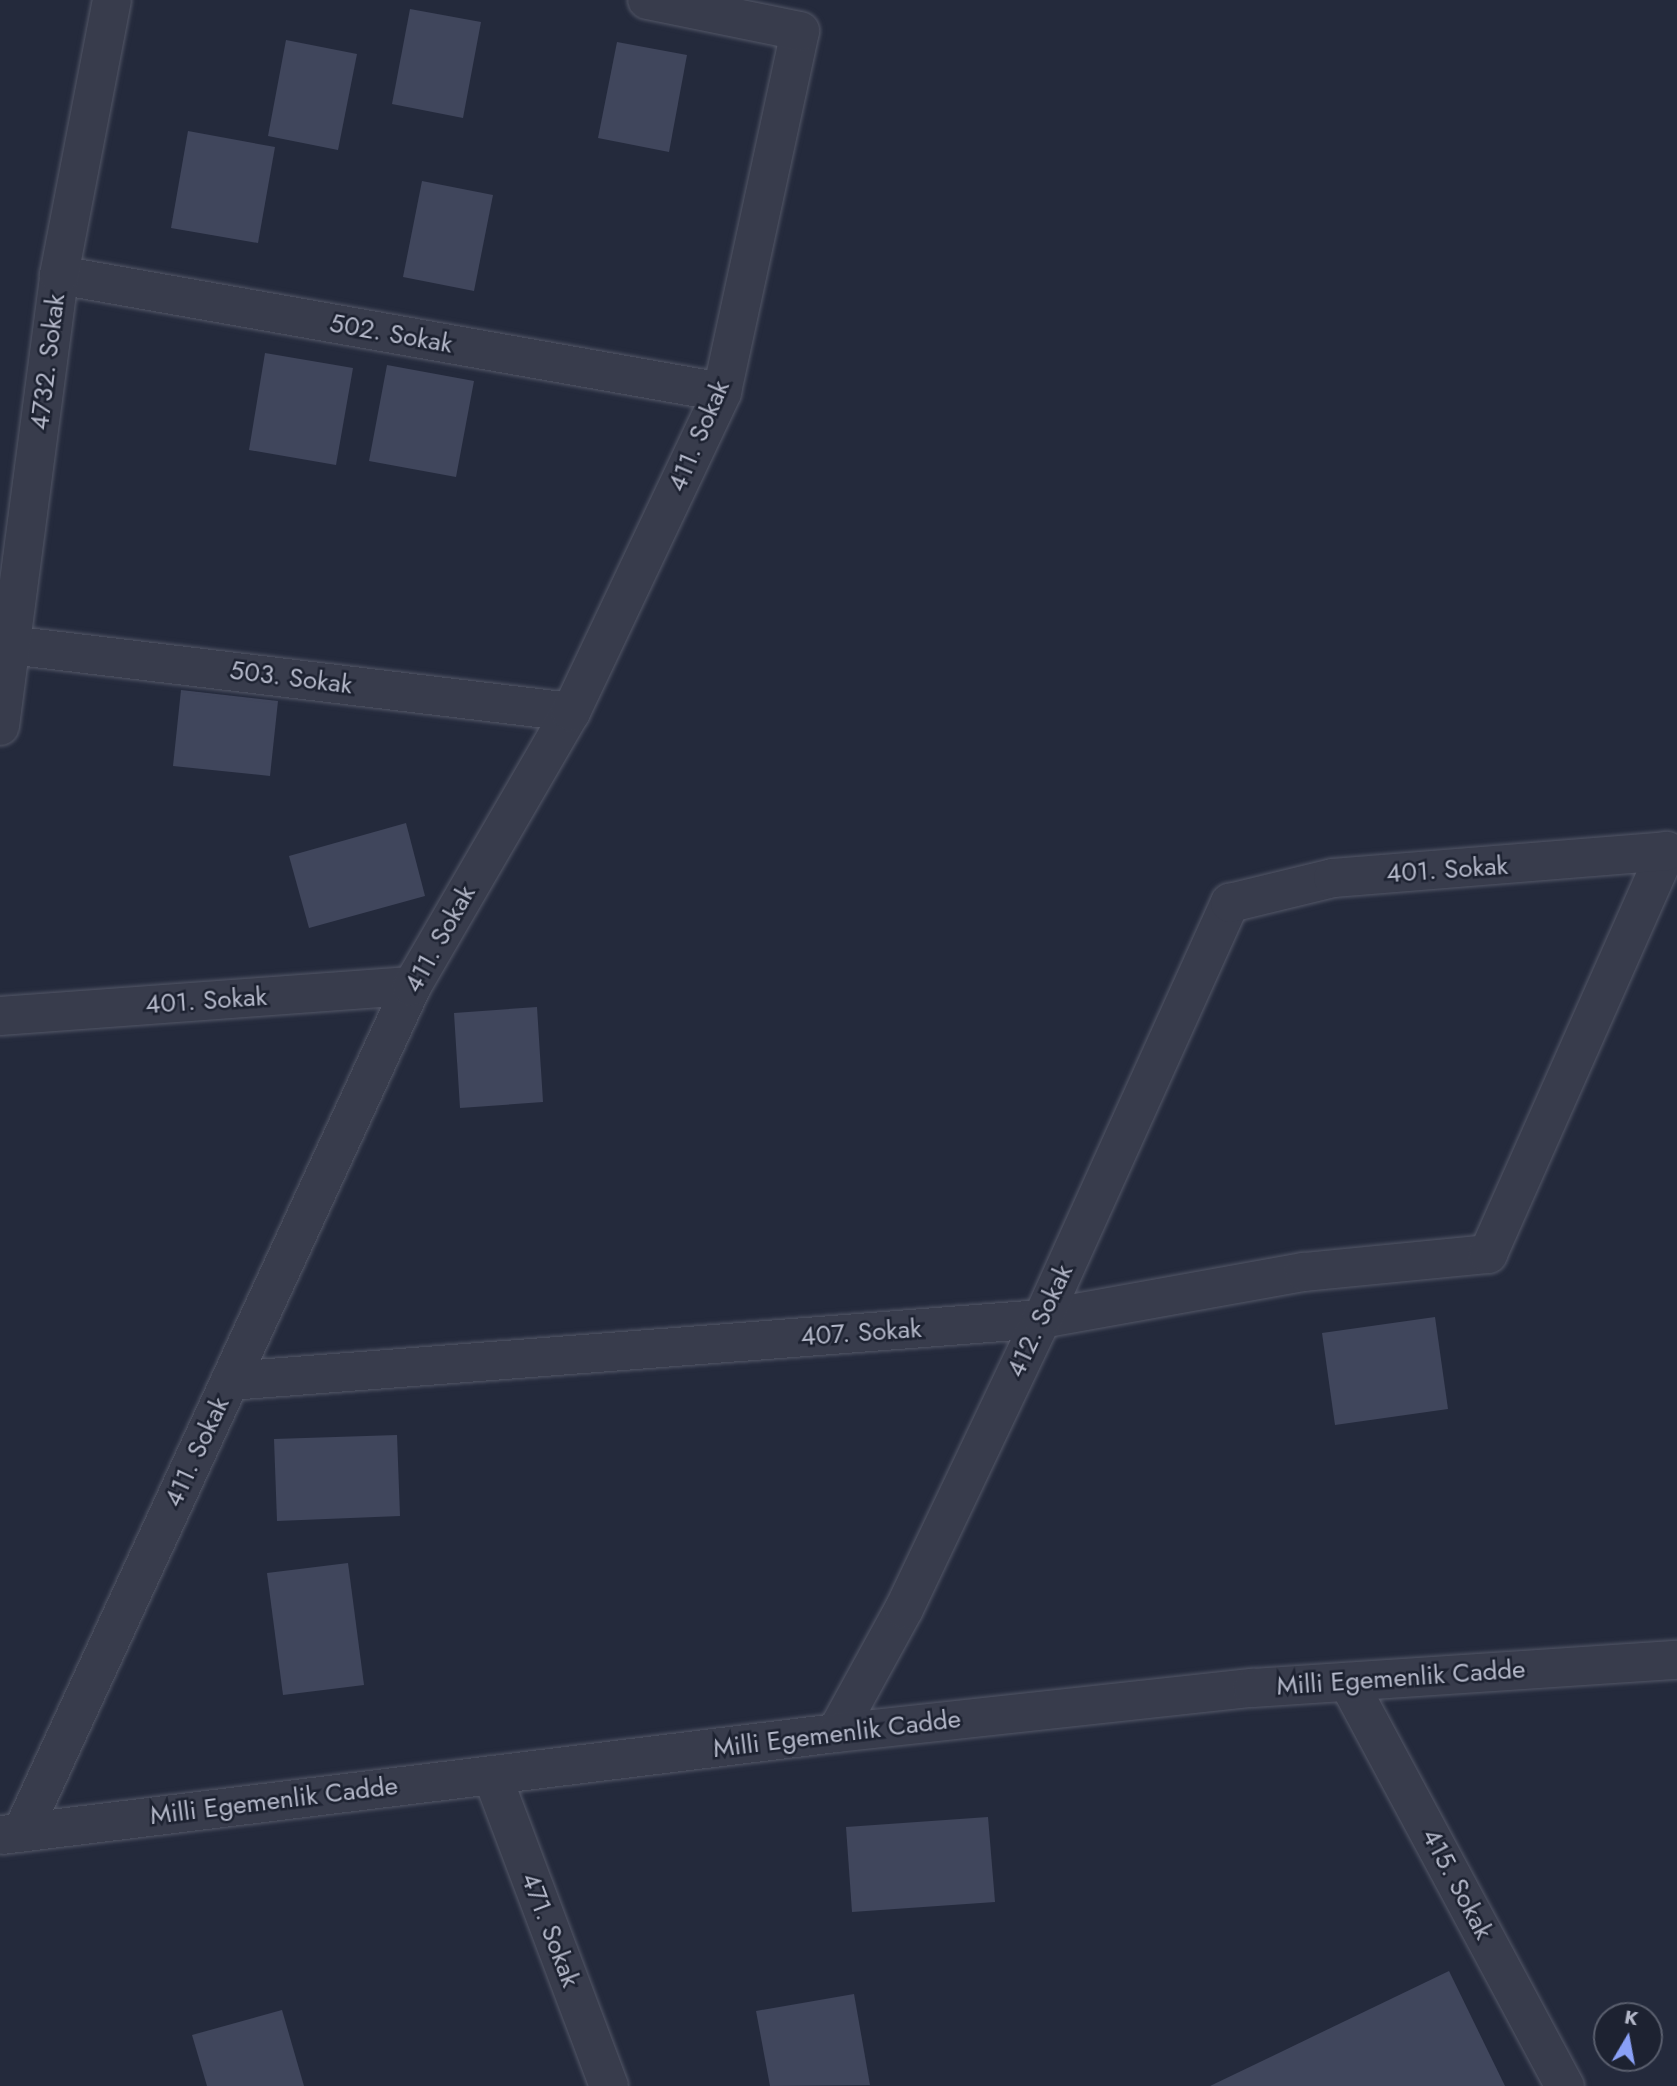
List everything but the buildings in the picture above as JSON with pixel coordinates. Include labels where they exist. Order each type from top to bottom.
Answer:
[{"type":"street","name":"4732. Sokak","points":[[0,726],[59,275],[113,0]]},
{"type":"street","name":"411. Sokak","points":[[11,1834],[230,1381],[412,986],[571,712],[722,393],[800,31],[647,0]]},
{"type":"street","name":"502. Sokak","points":[[59,275],[722,393]]},
{"type":"street","name":"503. Sokak","points":[[10,645],[571,712]]},
{"type":"street","name":"401. Sokak","points":[[1230,903],[1333,878],[1667,850],[1488,1254]]},
{"type":"street","name":"412. Sokak","points":[[836,1733],[904,1609],[1042,1320],[1230,903]]},
{"type":"street","name":"401. Sokak","points":[[0,1016],[412,986]]},
{"type":"street","name":"407. Sokak","points":[[230,1381],[1042,1320],[1304,1272],[1488,1254]]},
{"type":"street","name":"Milli Egemenlik Cadde","points":[[11,1834],[836,1733],[1348,1682],[1677,1660]]},
{"type":"street","name":"415. Sokak","points":[[1348,1682],[1566,2086]]},
{"type":"street","name":"471. Sokak","points":[[492,1775],[609,2086]]}]
